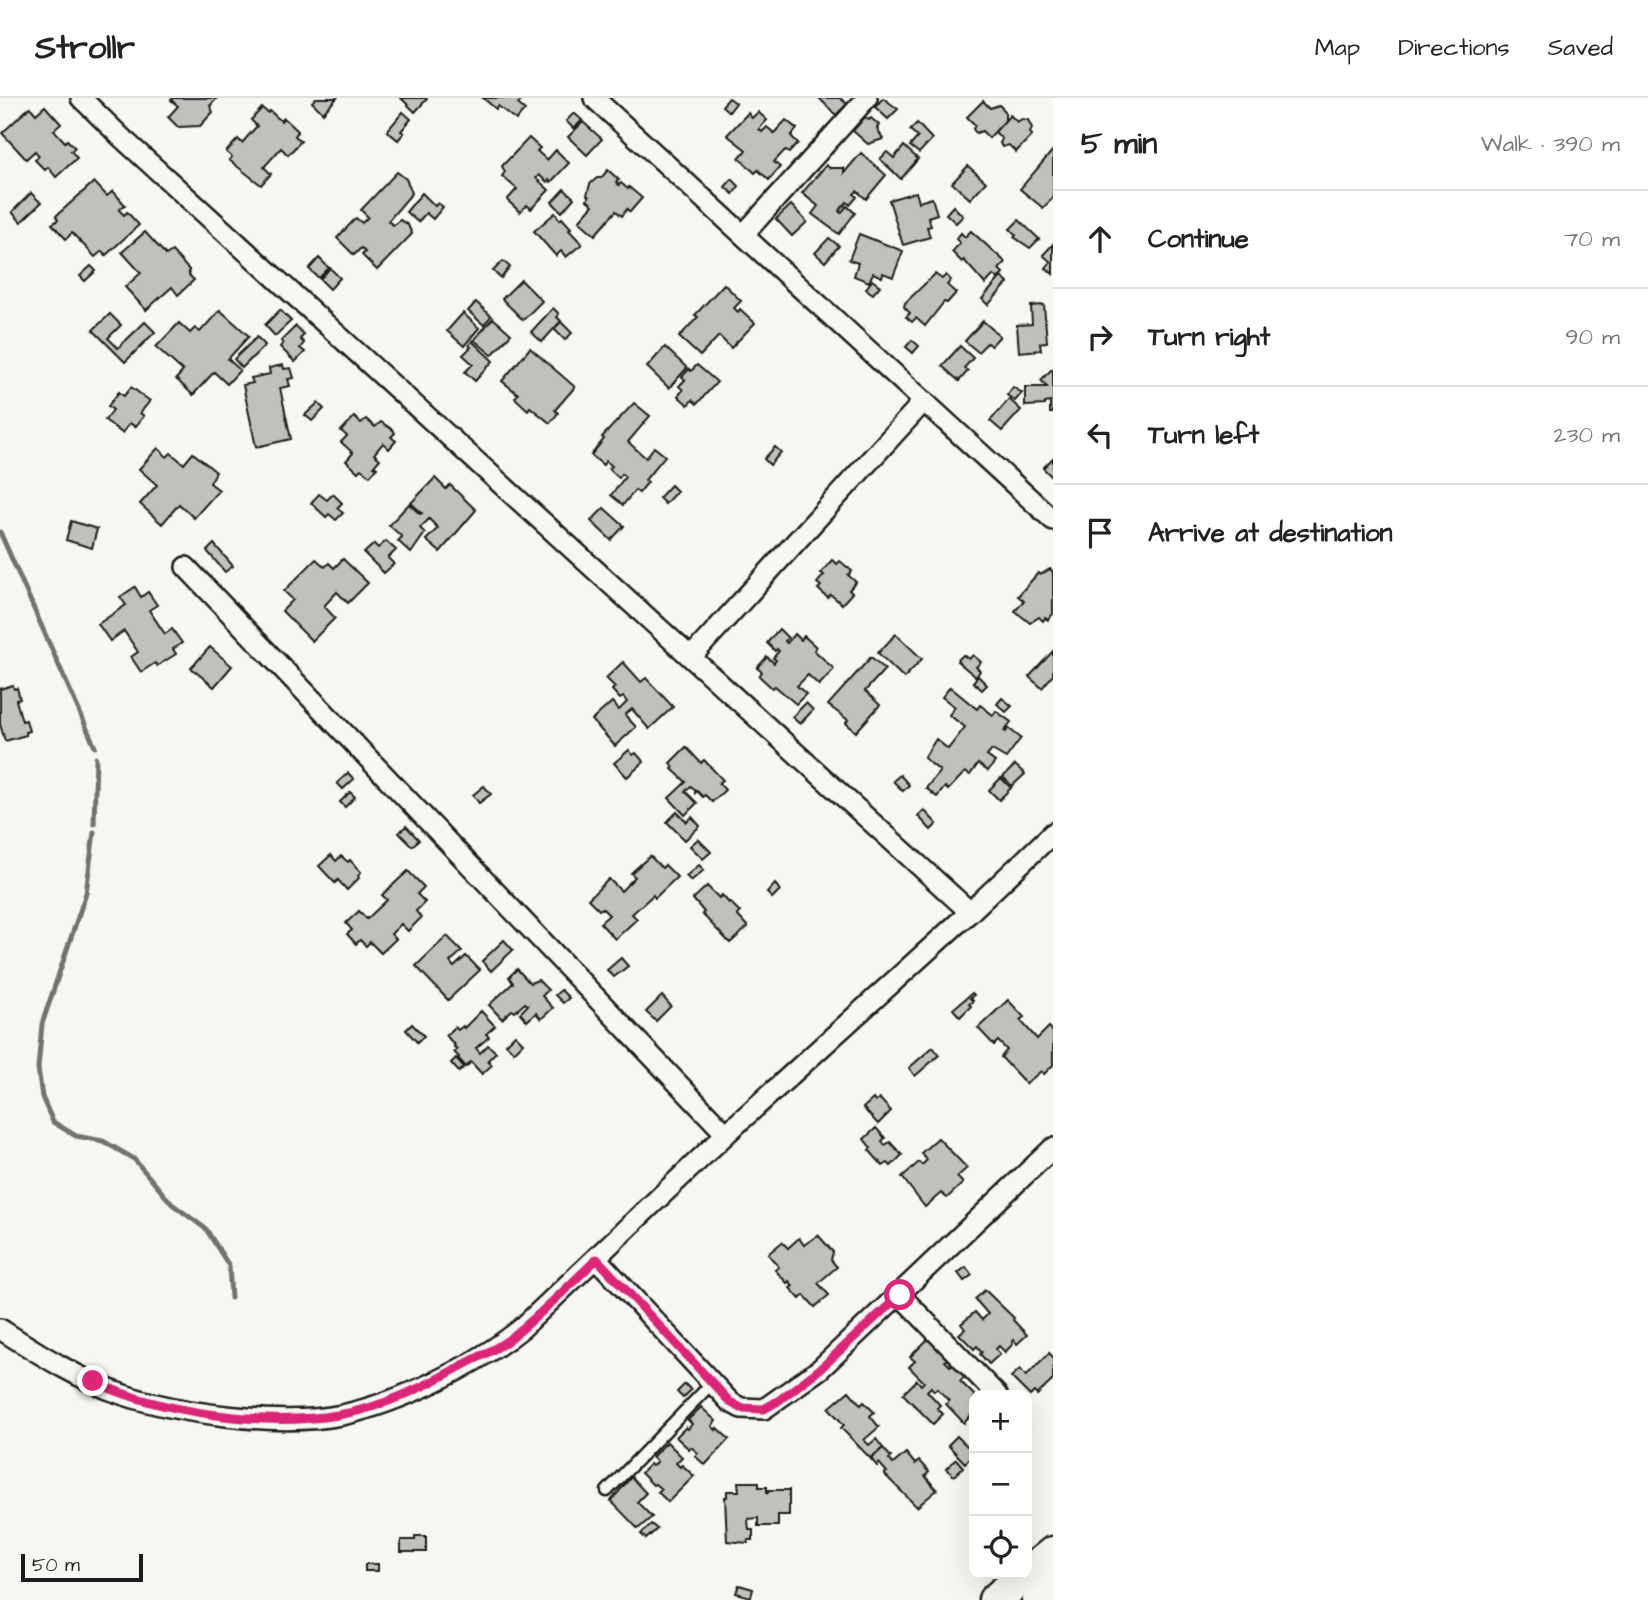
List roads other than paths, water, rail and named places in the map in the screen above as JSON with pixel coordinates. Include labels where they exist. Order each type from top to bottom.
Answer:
[{"type":"highway","points":[[995,1600],[1053,1553]]},
{"type":"highway","points":[[1039,1600],[1053,1588]]},
{"type":"street","points":[[81,98],[970,912]]},
{"type":"street","points":[[594,98],[1053,520]]},
{"type":"street","points":[[744,234],[867,98]]},
{"type":"street","points":[[692,656],[924,401]]},
{"type":"street","points":[[186,567],[726,1134]]},
{"type":"street","points":[[0,1329],[54,1362],[120,1394],[213,1413],[305,1419],[339,1415],[411,1393],[505,1343],[597,1259],[726,1134],[1053,833]]},
{"type":"street","points":[[597,1259],[730,1402],[741,1408],[764,1409],[820,1369],[1053,1148]]},
{"type":"street","points":[[900,1295],[992,1390]]},
{"type":"lane","points":[[607,1491],[712,1382]]},
{"type":"waterway","points":[[0,532],[95,747]]},
{"type":"waterway","points":[[94,824],[96,758]]},
{"type":"waterway","points":[[94,832],[86,893],[42,1024],[38,1068],[42,1097],[53,1122],[76,1136],[103,1141],[134,1159],[172,1204],[206,1229],[229,1266],[231,1298]]}]
